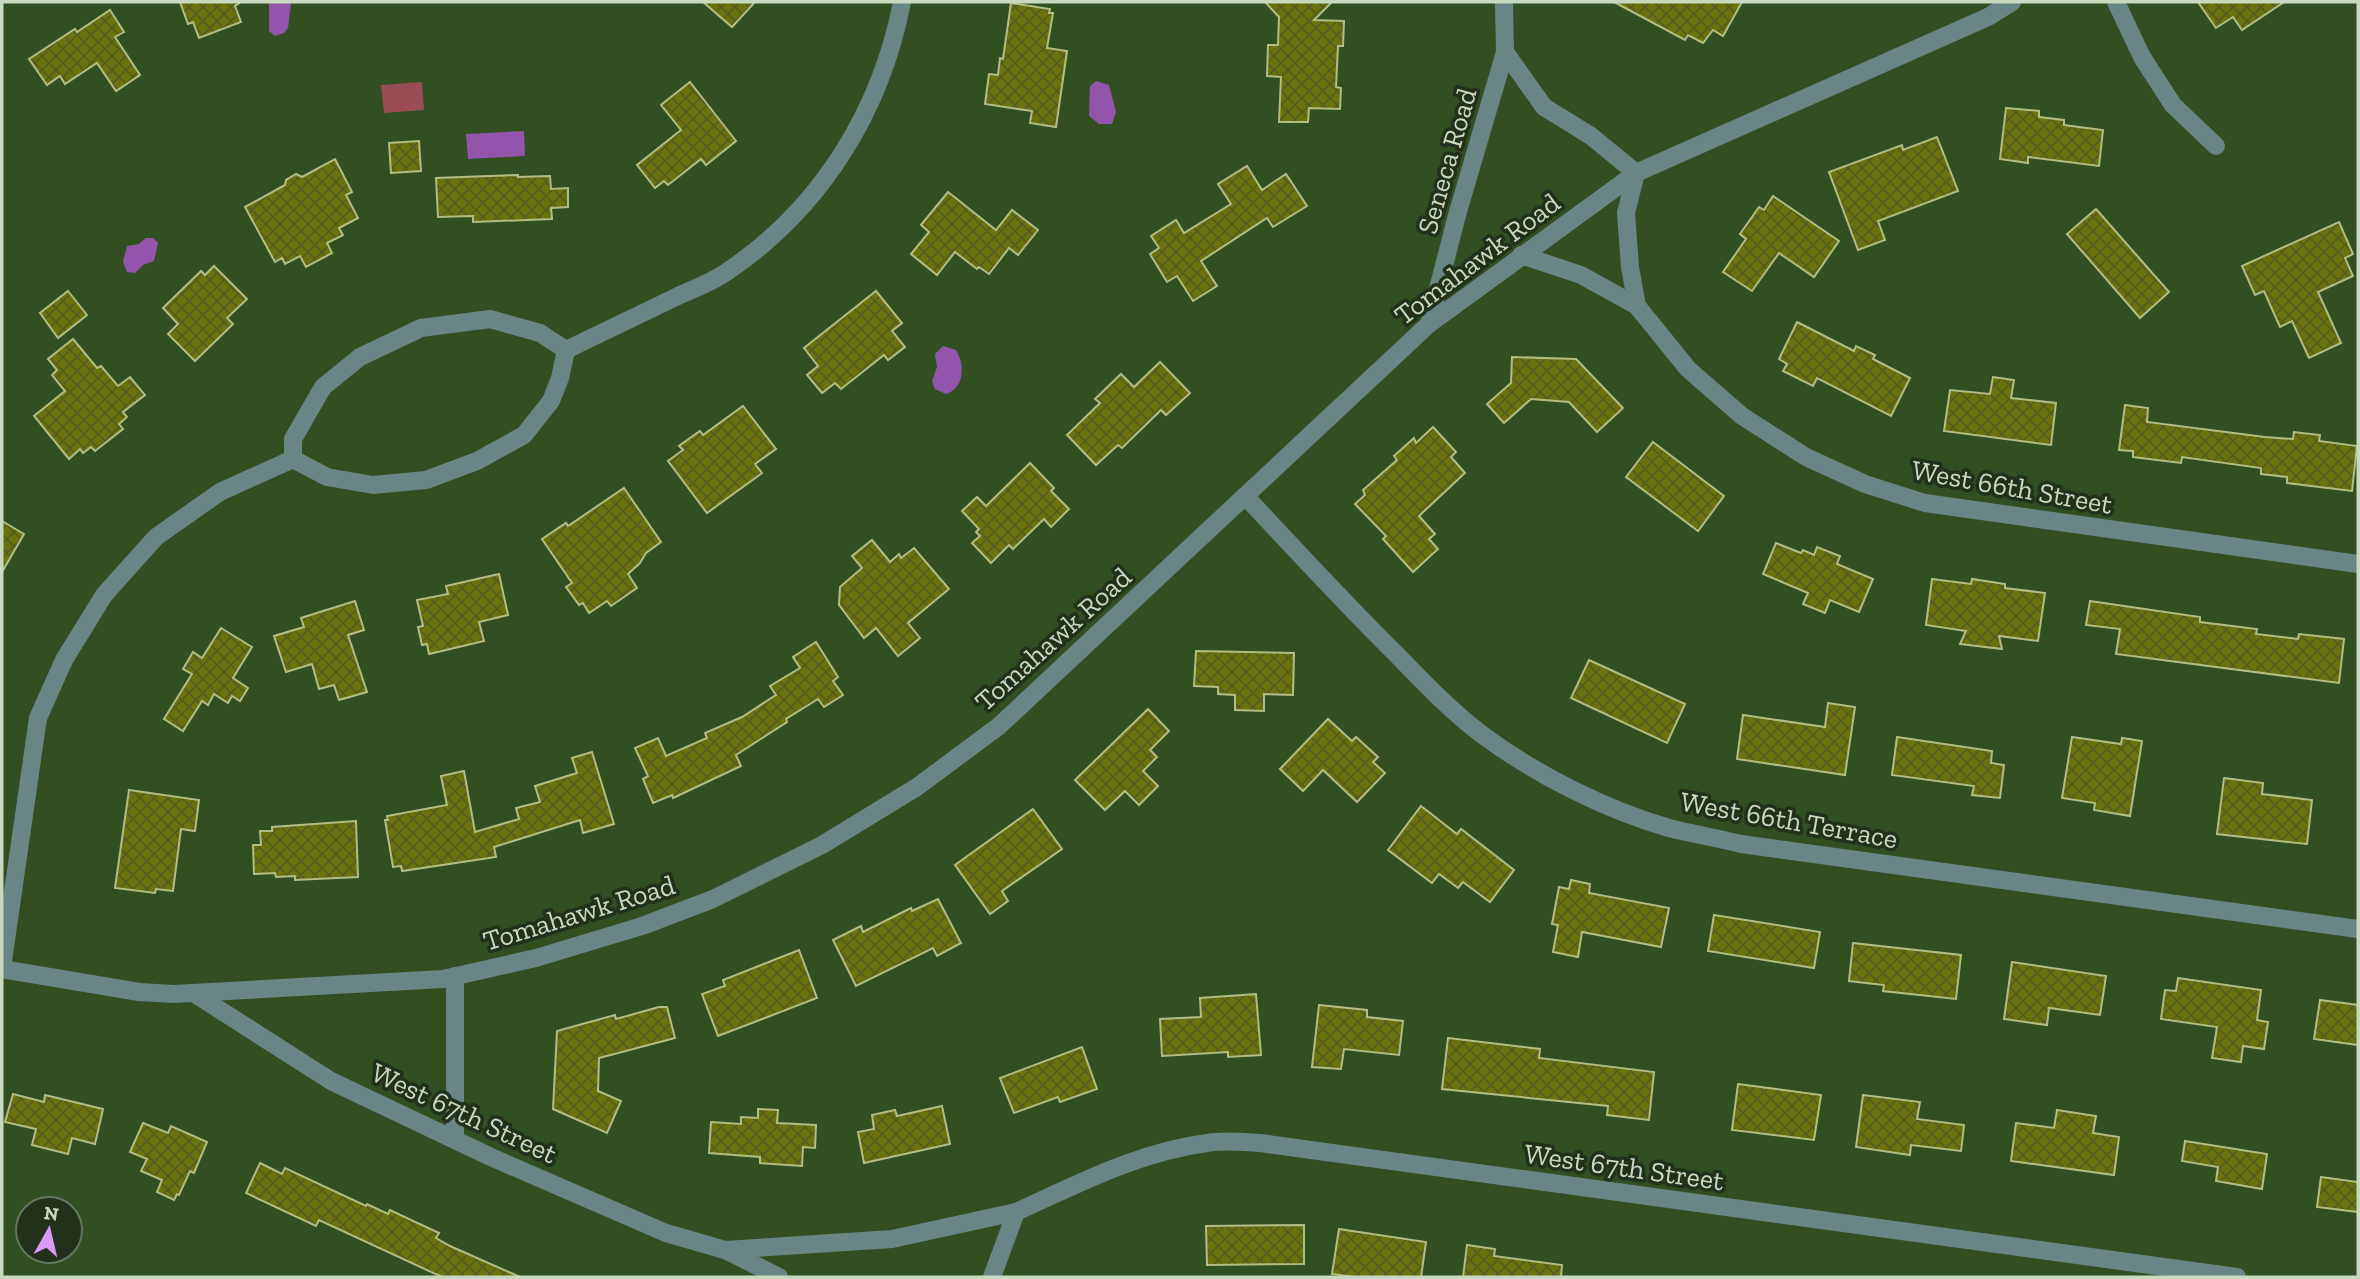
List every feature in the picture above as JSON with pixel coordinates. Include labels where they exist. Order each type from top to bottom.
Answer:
[{"type":"street","points":[[566,350],[726,273],[788,223],[829,175],[861,124],[888,58],[902,2]]},
{"type":"street","name":"Seneca Road","points":[[1429,324],[1457,215],[1505,52],[1504,2]]},
{"type":"street","name":"Tomahawk Road","points":[[2,969],[139,992],[195,994],[443,979],[536,958],[642,926],[713,899],[822,845],[917,787],[999,726],[1429,324],[1636,173],[1989,17],[2012,2]]},
{"type":"street","points":[[2116,2],[2143,57],[2173,105],[2216,146]]},
{"type":"street","name":"Seneca Road","points":[[1505,52],[1544,107],[1591,136],[1636,173]]},
{"type":"street","name":"West 66th Street","points":[[1636,173],[1626,213],[1630,267],[1637,306]]},
{"type":"street","name":"West 66th Street","points":[[1521,255],[1581,275],[1637,306],[1688,369],[1742,416],[1805,457],[1865,484],[1925,503],[1958,509],[2358,564]]},
{"type":"street","points":[[293,459],[293,439],[323,387],[360,357],[421,328],[490,318],[540,333],[566,350]]},
{"type":"street","points":[[293,459],[327,477],[373,485],[425,480],[477,461],[524,435],[551,401],[560,378],[566,350]]},
{"type":"street","points":[[2,969],[38,718],[64,660],[104,595],[156,537],[220,492],[293,459]]},
{"type":"street","name":"West 66th Terrace","points":[[1244,496],[1445,704],[1516,757],[1558,781],[1622,811],[1668,827],[1741,844],[2358,929]]},
{"type":"street","points":[[455,976],[455,1138]]},
{"type":"street","name":"West 67th Street","points":[[195,994],[331,1081],[494,1158],[666,1233],[725,1250],[779,1277]]},
{"type":"street","name":"West 67th Street","points":[[725,1250],[892,1239],[1016,1212],[1098,1174],[1159,1152],[1208,1142],[1232,1142],[1274,1145],[2237,1277]]},
{"type":"street","points":[[992,1277],[1016,1212]]},
{"type":"shaded area","points":[[269,2],[291,4],[288,28],[284,33],[275,36],[269,31]]},
{"type":"shaded area","points":[[1096,81],[1109,85],[1116,112],[1112,124],[1099,124],[1089,116],[1090,86]]},
{"type":"shaded area","points":[[422,82],[424,110],[384,113],[381,85]]},
{"type":"shaded area","points":[[524,131],[525,156],[468,159],[466,134]]},
{"type":"shaded area","points":[[146,238],[153,238],[158,243],[154,261],[143,265],[135,273],[127,272],[123,262],[127,246],[139,244]]},
{"type":"shaded area","points":[[943,346],[956,350],[962,368],[957,387],[946,394],[935,389],[932,381],[937,367],[935,354]]},
{"type":"building","points":[[180,2],[241,2],[235,6],[241,22],[199,38],[193,22],[188,24]]},
{"type":"building","points":[[703,2],[755,2],[732,27]]},
{"type":"building","points":[[1265,2],[1332,2],[1314,20],[1344,21],[1343,46],[1338,46],[1336,87],[1341,88],[1340,109],[1309,108],[1308,122],[1279,122],[1281,77],[1267,76],[1268,45],[1278,45],[1279,17]]},
{"type":"building","points":[[1614,2],[1742,2],[1723,36],[1713,30],[1703,43],[1688,35],[1685,40]]},
{"type":"building","points":[[2198,2],[2284,2],[2242,30],[2233,17],[2216,28]]},
{"type":"building","points":[[1011,3],[1050,9],[1049,13],[1053,13],[1047,48],[1067,51],[1056,127],[1030,123],[1032,111],[985,104],[989,74],[998,75],[1000,58],[1003,59]]},
{"type":"building","points":[[110,10],[124,32],[115,37],[140,75],[116,91],[97,63],[65,84],[60,76],[47,85],[29,59]]},
{"type":"building","points":[[690,82],[736,141],[706,165],[701,159],[668,185],[664,181],[655,188],[637,165],[681,130],[661,105]]},
{"type":"building","points":[[2006,108],[2039,111],[2039,117],[2064,120],[2064,125],[2103,130],[2099,166],[2028,157],[2028,163],[2000,159]]},
{"type":"building","points":[[1937,137],[1958,191],[1878,221],[1885,240],[1858,250],[1829,172],[1902,145],[1903,150]]},
{"type":"building","points":[[419,141],[421,171],[391,173],[389,143]]},
{"type":"building","points":[[335,159],[352,192],[346,195],[358,218],[339,228],[343,235],[327,243],[332,253],[306,267],[300,256],[285,264],[282,258],[275,262],[245,207],[285,185],[286,180],[296,174],[302,177]]},
{"type":"building","points":[[1247,166],[1262,190],[1286,174],[1307,206],[1273,227],[1267,218],[1201,261],[1217,286],[1193,301],[1177,276],[1167,282],[1150,254],[1159,248],[1151,236],[1176,220],[1184,233],[1231,204],[1218,184]]},
{"type":"building","points":[[550,176],[551,189],[568,188],[568,207],[551,208],[552,219],[473,222],[473,216],[438,217],[436,178]]},
{"type":"building","points":[[948,192],[996,230],[1012,210],[1038,230],[1018,255],[1009,248],[989,274],[979,267],[977,269],[955,252],[937,275],[911,254],[929,232],[921,225]]},
{"type":"building","points":[[1773,196],[1839,241],[1814,277],[1779,253],[1752,291],[1723,272],[1746,239],[1740,234],[1759,207],[1764,210]]},
{"type":"building","points":[[2096,209],[2169,292],[2140,318],[2067,234]]},
{"type":"building","points":[[2339,222],[2353,254],[2345,258],[2353,276],[2318,292],[2341,343],[2309,358],[2292,321],[2280,327],[2264,291],[2255,295],[2242,266]]},
{"type":"building","points":[[214,266],[247,299],[227,318],[233,324],[195,361],[168,334],[178,324],[163,308],[201,271],[205,275]]},
{"type":"building","points":[[68,291],[87,315],[58,338],[40,313]]},
{"type":"building","points":[[876,291],[902,323],[892,331],[905,347],[888,360],[884,355],[841,389],[835,383],[822,393],[807,375],[818,366],[804,348]]},
{"type":"building","points":[[1797,322],[1854,351],[1856,346],[1875,355],[1873,359],[1910,378],[1891,416],[1817,378],[1813,386],[1783,371],[1787,364],[1779,359]]},
{"type":"building","points":[[73,339],[97,368],[101,366],[118,386],[130,377],[145,395],[123,412],[127,417],[119,424],[123,429],[95,451],[91,447],[83,453],[80,449],[69,459],[34,416],[65,391],[52,375],[57,370],[48,359]]},
{"type":"building","points":[[1512,357],[1576,359],[1623,408],[1597,432],[1569,402],[1531,399],[1504,423],[1487,404],[1511,383]]},
{"type":"building","points":[[1160,362],[1190,393],[1166,415],[1161,410],[1122,448],[1118,445],[1096,465],[1067,435],[1100,403],[1095,399],[1121,374],[1134,387]]},
{"type":"building","points":[[1993,377],[2014,380],[2011,398],[2056,403],[2051,445],[1944,431],[1950,390],[1990,394]]},
{"type":"building","points":[[2125,405],[2148,408],[2147,422],[2293,439],[2294,432],[2320,435],[2319,441],[2357,446],[2352,491],[2287,483],[2287,477],[2261,474],[2261,468],[2182,457],[2181,463],[2133,457],[2133,451],[2119,450]]},
{"type":"building","points":[[743,406],[776,449],[755,464],[762,473],[707,513],[668,461],[683,450],[679,446],[700,431],[703,435]]},
{"type":"building","points":[[1433,427],[1456,452],[1451,457],[1465,473],[1419,516],[1435,534],[1429,539],[1438,549],[1413,572],[1383,539],[1386,536],[1355,504],[1365,495],[1363,490],[1397,460],[1394,456],[1414,438],[1416,443]]},
{"type":"building","points":[[1653,442],[1724,496],[1698,531],[1626,477]]},
{"type":"building","points":[[1030,463],[1054,488],[1051,491],[1069,509],[1051,527],[1044,519],[1013,549],[1009,545],[991,563],[972,543],[980,536],[976,532],[979,529],[962,511],[977,497],[986,506]]},
{"type":"building","points":[[624,488],[661,542],[646,553],[628,574],[637,588],[611,606],[607,601],[589,613],[583,603],[579,605],[566,587],[572,583],[542,539],[566,523],[568,526]]},
{"type":"building","points":[[2,521],[24,534],[2,572]]},
{"type":"building","points":[[872,540],[890,562],[899,554],[901,558],[914,548],[949,589],[908,623],[920,638],[898,656],[876,628],[864,638],[839,605],[840,587],[862,568],[852,556]]},
{"type":"building","points":[[1776,543],[1814,555],[1817,547],[1840,556],[1837,564],[1873,579],[1859,612],[1830,600],[1825,613],[1803,604],[1808,593],[1763,574]]},
{"type":"building","points":[[499,574],[508,615],[479,622],[484,641],[429,654],[427,644],[422,645],[418,627],[423,626],[417,600],[448,594],[446,586]]},
{"type":"building","points":[[1932,579],[1971,584],[1972,579],[2005,584],[2005,588],[2045,593],[2038,641],[1999,636],[2002,649],[1960,644],[1966,631],[1926,625]]},
{"type":"building","points":[[355,601],[364,630],[348,635],[367,692],[339,700],[334,685],[319,689],[312,664],[286,672],[274,636],[304,627],[301,618]]},
{"type":"building","points":[[2090,601],[2200,617],[2200,622],[2257,629],[2256,634],[2298,639],[2299,634],[2344,639],[2339,683],[2116,654],[2120,629],[2086,625]]},
{"type":"building","points":[[221,628],[252,647],[233,678],[248,688],[240,701],[232,696],[228,703],[214,694],[208,705],[202,701],[183,731],[164,719],[192,674],[183,669],[193,652],[202,658]]},
{"type":"building","points":[[816,642],[838,677],[833,681],[843,695],[824,707],[818,699],[786,719],[787,722],[736,755],[741,766],[673,798],[672,795],[653,803],[643,779],[648,776],[635,748],[658,738],[666,756],[707,738],[705,733],[742,717],[776,695],[770,686],[800,668],[793,657]]},
{"type":"building","points":[[1196,651],[1294,653],[1293,695],[1264,694],[1264,711],[1235,710],[1235,695],[1218,694],[1218,687],[1194,686]]},
{"type":"building","points":[[1589,660],[1685,704],[1667,743],[1571,698]]},
{"type":"building","points":[[1828,703],[1855,707],[1845,775],[1737,759],[1743,715],[1825,727]]},
{"type":"building","points":[[1148,709],[1169,731],[1150,750],[1157,757],[1143,771],[1158,786],[1139,805],[1125,791],[1105,810],[1075,780]]},
{"type":"building","points":[[1328,719],[1352,741],[1356,737],[1378,757],[1373,762],[1385,773],[1357,802],[1323,770],[1303,791],[1280,769]]},
{"type":"building","points":[[1897,737],[1992,751],[1991,763],[2004,765],[2000,798],[1972,795],[1974,786],[1892,775]]},
{"type":"building","points":[[2072,737],[2121,744],[2122,738],[2142,741],[2130,816],[2094,810],[2095,803],[2062,798]]},
{"type":"building","points":[[592,752],[614,824],[583,833],[580,820],[494,847],[496,857],[402,871],[401,866],[393,867],[385,820],[388,820],[387,816],[447,805],[441,776],[464,771],[475,832],[519,819],[516,808],[540,802],[535,786],[577,773],[572,758]]},
{"type":"building","points":[[2224,778],[2263,783],[2262,794],[2312,800],[2307,844],[2217,834]]},
{"type":"building","points":[[129,790],[199,800],[195,831],[181,829],[173,891],[156,889],[155,893],[115,888]]},
{"type":"building","points":[[1421,806],[1457,834],[1461,829],[1514,870],[1490,902],[1463,882],[1458,888],[1439,874],[1432,883],[1388,850]]},
{"type":"building","points":[[1033,809],[1062,849],[1002,891],[1008,901],[990,914],[955,865]]},
{"type":"building","points":[[356,821],[358,877],[295,880],[295,876],[276,877],[275,873],[254,874],[253,845],[261,845],[260,831],[272,831],[272,827]]},
{"type":"building","points":[[1571,880],[1590,884],[1589,893],[1669,908],[1661,947],[1582,932],[1578,957],[1553,952],[1558,925],[1552,924],[1559,887],[1569,889]]},
{"type":"building","points":[[938,899],[961,943],[937,956],[933,948],[856,986],[833,940],[861,926],[863,932],[911,908],[912,911]]},
{"type":"building","points":[[1714,915],[1820,932],[1814,968],[1708,951]]},
{"type":"building","points":[[1853,943],[1961,955],[1956,999],[1883,991],[1884,985],[1849,981]]},
{"type":"building","points":[[799,950],[817,998],[718,1036],[702,994],[725,986],[723,980]]},
{"type":"building","points":[[2012,962],[2106,976],[2100,1015],[2049,1008],[2047,1025],[2004,1019]]},
{"type":"building","points":[[2178,978],[2261,990],[2257,1020],[2268,1022],[2264,1049],[2243,1046],[2241,1062],[2212,1058],[2217,1027],[2161,1019],[2165,990],[2176,991]]},
{"type":"building","points":[[1256,994],[1261,1055],[1228,1057],[1228,1052],[1162,1056],[1160,1019],[1201,1017],[1200,998]]},
{"type":"building","points":[[2320,1000],[2358,1005],[2358,1045],[2314,1039]]},
{"type":"building","points":[[1319,1005],[1367,1010],[1367,1017],[1403,1021],[1399,1055],[1344,1049],[1341,1069],[1312,1067]]},
{"type":"building","points":[[667,1007],[675,1038],[599,1058],[598,1091],[621,1101],[607,1133],[553,1109],[557,1031],[615,1015],[616,1019]]},
{"type":"building","points":[[1448,1038],[1540,1049],[1539,1058],[1654,1072],[1649,1120],[1607,1115],[1608,1106],[1442,1089]]},
{"type":"building","points":[[1082,1047],[1097,1089],[1060,1102],[1058,1097],[1014,1113],[1000,1078]]},
{"type":"building","points":[[1738,1084],[1821,1095],[1814,1140],[1732,1130]]},
{"type":"building","points":[[13,1094],[44,1102],[45,1095],[103,1109],[95,1144],[72,1138],[68,1154],[32,1145],[36,1129],[5,1122]]},
{"type":"building","points":[[1863,1095],[1920,1102],[1917,1119],[1964,1125],[1961,1151],[1911,1145],[1910,1155],[1856,1147]]},
{"type":"building","points":[[942,1106],[950,1144],[864,1163],[858,1132],[874,1129],[872,1115],[895,1110],[897,1116]]},
{"type":"building","points":[[758,1109],[778,1110],[777,1123],[816,1125],[815,1148],[803,1147],[802,1166],[760,1163],[760,1157],[709,1153],[711,1122],[741,1124],[741,1117],[758,1118]]},
{"type":"building","points":[[2057,1110],[2096,1116],[2093,1133],[2119,1137],[2114,1175],[2011,1161],[2016,1123],[2054,1128]]},
{"type":"building","points":[[143,1123],[168,1133],[171,1126],[207,1142],[194,1173],[190,1171],[174,1200],[157,1192],[162,1180],[141,1171],[147,1159],[130,1152]]},
{"type":"building","points":[[2185,1141],[2267,1154],[2262,1189],[2216,1181],[2218,1167],[2182,1161]]},
{"type":"building","points":[[260,1163],[282,1174],[285,1168],[388,1214],[390,1210],[439,1233],[436,1238],[450,1246],[520,1277],[442,1277],[319,1220],[316,1226],[246,1193]]},
{"type":"building","points":[[2321,1177],[2358,1182],[2358,1212],[2317,1207]]},
{"type":"building","points":[[1304,1225],[1304,1264],[1207,1265],[1206,1226]]},
{"type":"building","points":[[1339,1229],[1426,1242],[1421,1277],[1354,1277],[1332,1274]]},
{"type":"building","points":[[1467,1245],[1495,1249],[1494,1256],[1562,1265],[1561,1277],[1463,1277]]}]
